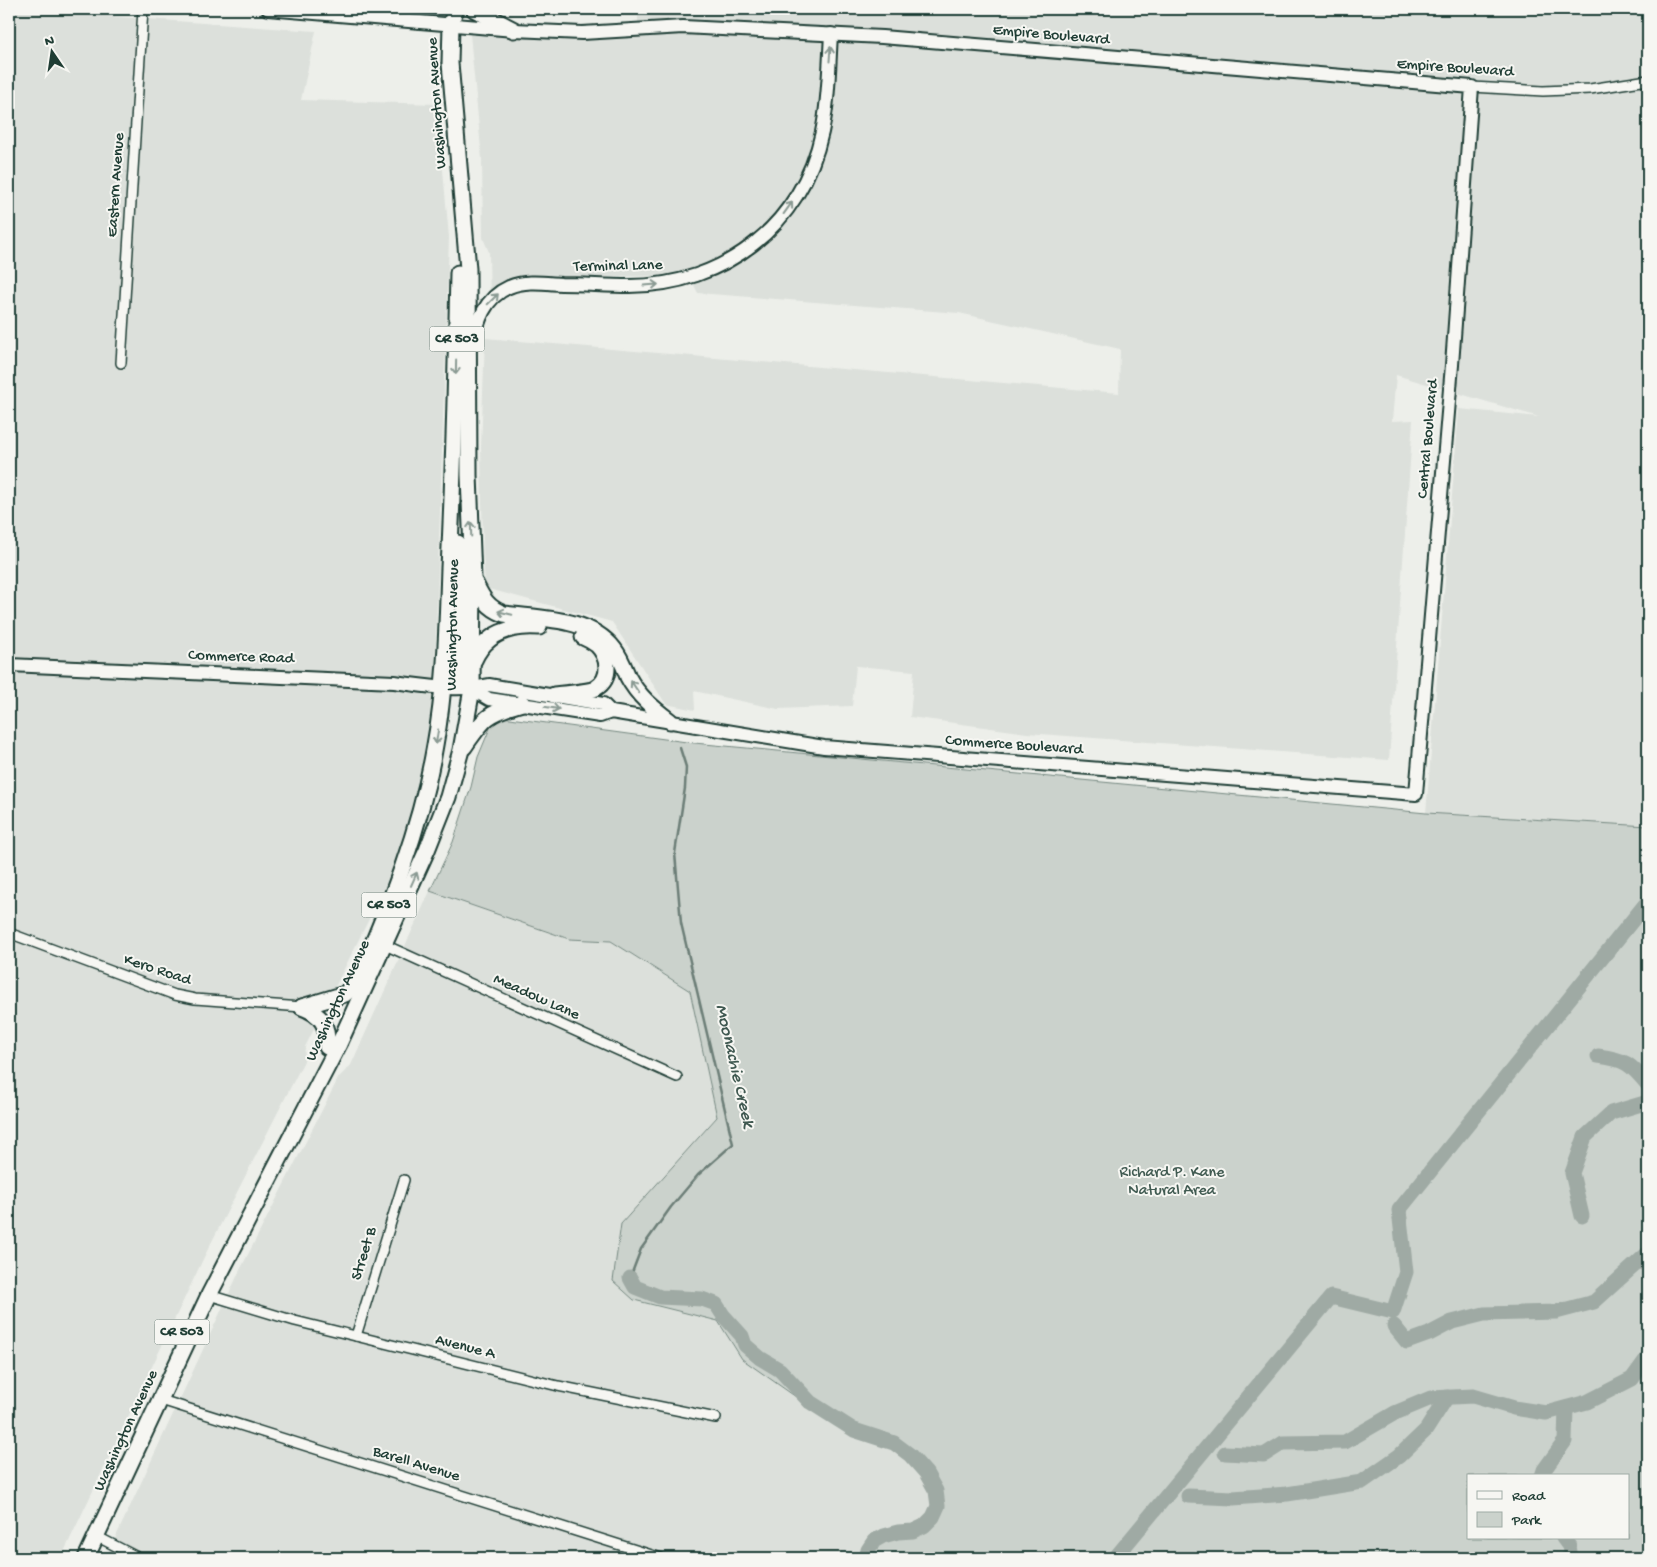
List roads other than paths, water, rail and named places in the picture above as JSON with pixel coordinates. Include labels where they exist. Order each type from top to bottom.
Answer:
[{"type":"main road","name":"CR 503","points":[[451,25],[454,9]]},
{"type":"main road","points":[[474,9],[514,30]]},
{"type":"main road","name":"Washington Avenue","points":[[86,1558],[209,1295],[308,1105],[384,946],[448,797],[461,750],[472,689],[473,578],[469,475],[468,269],[450,63],[451,25]]},
{"type":"main road","name":"Washington Avenue","points":[[76,1558],[199,1294],[327,1047],[389,908],[408,852],[435,746],[444,688],[452,499],[461,179]]},
{"type":"main road","points":[[452,499],[463,601],[463,678],[472,689]]},
{"type":"main road","points":[[473,578],[483,599],[495,611],[574,624],[596,633],[615,650],[636,689],[644,699],[670,722]]},
{"type":"main road","points":[[473,661],[480,648],[496,634],[516,627],[538,626],[576,633],[596,644],[606,658],[607,670],[604,680],[595,689],[554,695]]},
{"type":"main road","points":[[461,750],[486,718],[502,709],[522,704]]},
{"type":"main road","points":[[302,1007],[345,994],[355,984]]},
{"type":"main road","points":[[302,1007],[313,1011],[324,1023],[327,1032],[327,1047]]},
{"type":"street","name":"Eastern Avenue","points":[[121,363],[143,9]]},
{"type":"street","name":"Empire Boulevard","points":[[268,9],[514,30],[582,33],[683,27],[882,37],[1472,87],[1543,91],[1590,89],[1648,80]]},
{"type":"street","name":"Terminal Lane","points":[[469,359],[478,320],[484,309],[494,297],[508,288],[529,283],[628,286],[668,283],[690,278],[720,266],[742,253],[760,239],[774,225],[797,194],[817,149],[825,116],[832,34]]},
{"type":"street","name":"Central Boulevard","points":[[1416,794],[1452,365],[1472,87]]},
{"type":"street","name":"Commerce Road","points":[[9,665],[394,682],[444,688],[472,689]]},
{"type":"street","name":"Commerce Boulevard","points":[[472,689],[489,685],[554,695],[603,704],[611,712]]},
{"type":"street","name":"Commerce Boulevard","points":[[472,689],[489,699],[600,716],[611,712],[833,748],[1416,794]]},
{"type":"street","name":"Kero Road","points":[[9,934],[175,995],[195,999],[302,1007]]},
{"type":"street","name":"Meadow Lane","points":[[384,946],[677,1077]]},
{"type":"street","name":"Street B","points":[[356,1336],[404,1180]]},
{"type":"street","name":"Avenue A","points":[[209,1295],[295,1321],[563,1388],[716,1418]]},
{"type":"street","name":"Barell Avenue","points":[[161,1400],[661,1558]]},
{"type":"street","points":[[96,1536],[139,1558]]},
{"type":"waterway","name":"Moonachie Creek","points":[[630,1278],[641,1249],[671,1207],[698,1175],[733,1144],[681,923],[675,853],[685,788],[686,767],[680,748]]},
{"type":"waterway","points":[[1115,1558],[1331,1297],[1393,1312],[1406,1272],[1399,1210],[1648,901]]},
{"type":"waterway","points":[[1598,1056],[1615,1059],[1627,1064],[1648,1085]]},
{"type":"waterway","points":[[1582,1216],[1572,1173],[1585,1137],[1611,1113],[1648,1102]]},
{"type":"waterway","points":[[1394,1326],[1407,1342],[1429,1334],[1452,1322],[1484,1314],[1556,1312],[1594,1302],[1648,1253]]},
{"type":"waterway","name":"Moonachie Creek","points":[[630,1278],[635,1287],[660,1297],[702,1299],[716,1304],[723,1315],[742,1336],[745,1345],[760,1358],[780,1370],[810,1402],[854,1430],[894,1443],[910,1455],[926,1473],[936,1491],[938,1506],[933,1517],[924,1526],[913,1531],[898,1532],[883,1536],[874,1541],[868,1550],[866,1558]]},
{"type":"waterway","points":[[1225,1453],[1264,1455],[1283,1443],[1345,1442],[1395,1413],[1431,1398],[1473,1396],[1514,1408],[1546,1413],[1587,1402],[1632,1379],[1648,1357]]},
{"type":"waterway","points":[[1188,1496],[1233,1498],[1287,1494],[1362,1482],[1399,1456],[1426,1430],[1447,1397]]},
{"type":"waterway","points":[[1543,1474],[1565,1441],[1566,1408]]},
{"type":"waterway","points":[[1564,1540],[1569,1546],[1571,1558]]},
{"type":"park label","name":"Richard P. Kane Natural Area","points":[[1172,1182]]}]
